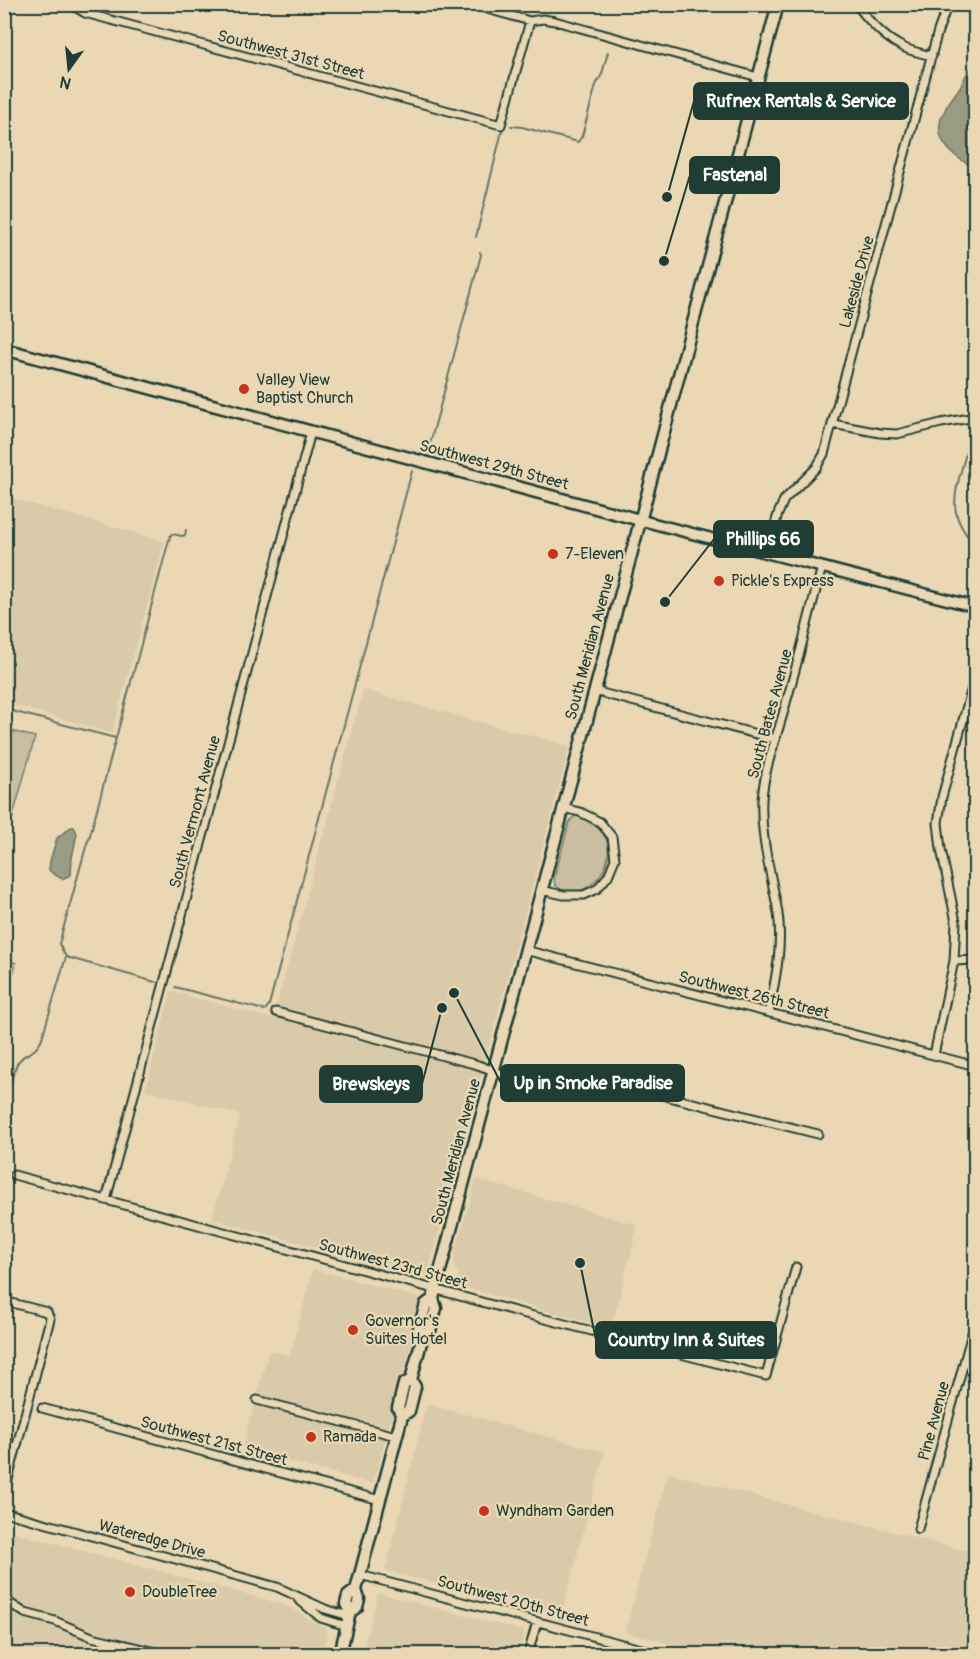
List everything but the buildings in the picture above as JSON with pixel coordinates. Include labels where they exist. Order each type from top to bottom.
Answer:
[{"type":"main road","name":"South Meridian Avenue","points":[[339,1654],[348,1618],[357,1607],[359,1599],[356,1590],[396,1436],[402,1416],[409,1411],[415,1388],[411,1380],[423,1335],[430,1331],[436,1308],[434,1294],[778,4]]},
{"type":"main road","name":"Southwest 29th Street","points":[[4,349],[640,520]]},
{"type":"street","points":[[469,4],[530,21],[543,19],[555,21],[758,77]]},
{"type":"street","points":[[856,4],[867,19],[900,46],[932,56]]},
{"type":"street","name":"Lakeside Drive","points":[[767,552],[784,500],[816,468],[824,454],[938,31],[948,4]]},
{"type":"street","name":"Southwest 31st Street","points":[[75,6],[86,13],[501,125],[530,21]]},
{"type":"street","points":[[833,424],[897,434],[975,417]]},
{"type":"street","name":"South Vermont Avenue","points":[[106,1200],[311,432]]},
{"type":"street","name":"Southwest 29th Street","points":[[640,520],[975,608]]},
{"type":"street","name":"South Bates Avenue","points":[[769,1012],[776,979],[778,915],[768,871],[762,800],[775,738],[786,705],[822,567]]},
{"type":"street","points":[[934,1055],[954,961],[956,922],[938,823],[942,797],[975,674]]},
{"type":"street","points":[[594,691],[775,738]]},
{"type":"street","points":[[541,890],[563,895],[584,895],[597,889],[608,876],[615,860],[612,837],[600,822],[580,812],[562,808]]},
{"type":"street","name":"Southwest 26th Street","points":[[525,950],[975,1065]]},
{"type":"street","points":[[954,961],[975,960]]},
{"type":"street","points":[[276,1012],[478,1065],[510,1077],[545,1080],[597,1091],[629,1087],[818,1134]]},
{"type":"street","name":"Southwest 23rd Street","points":[[14,1175],[434,1294],[766,1377],[796,1268]]},
{"type":"street","points":[[4,1301],[47,1312],[50,1319],[4,1495]]},
{"type":"street","name":"Pine Avenue","points":[[918,1529],[975,1319]]},
{"type":"street","points":[[257,1400],[396,1436]]},
{"type":"street","name":"Southwest 21st Street","points":[[42,1408],[380,1500]]},
{"type":"street","name":"Wateredge Drive","points":[[4,1512],[277,1587],[348,1618]]},
{"type":"street","name":"Southwest 20th Street","points":[[360,1575],[660,1654]]},
{"type":"street","points":[[4,1597],[25,1613],[55,1621],[92,1637],[164,1654]]},
{"type":"street","points":[[528,1654],[537,1622]]},
{"type":"shaded area","points":[[975,64],[975,167],[962,161],[945,145],[940,131],[940,120],[946,107]]},
{"type":"shaded area","points":[[7,497],[165,541],[112,733],[5,703],[4,508]]},
{"type":"shaded area","points":[[363,690],[570,746],[427,1277],[212,1219],[240,1115],[145,1090],[171,991],[273,1019]]},
{"type":"shaded area","points":[[4,729],[35,737],[13,816],[5,814]]},
{"type":"shaded area","points":[[576,816],[582,817],[597,827],[606,838],[608,851],[606,864],[590,886],[578,891],[566,891],[555,885],[554,878],[569,823]]},
{"type":"shaded area","points":[[74,827],[77,833],[71,875],[62,879],[49,870],[50,861],[57,838]]},
{"type":"shaded area","points":[[4,959],[16,963],[5,1004]]},
{"type":"shaded area","points":[[476,1179],[638,1225],[611,1329],[466,1288],[454,1265],[455,1253]]},
{"type":"shaded area","points":[[313,1269],[424,1299],[373,1484],[242,1449],[269,1350],[290,1355]]},
{"type":"shaded area","points":[[427,1404],[605,1452],[561,1615],[385,1571]]},
{"type":"shaded area","points":[[668,1473],[975,1553],[975,1654],[711,1654],[625,1632]]},
{"type":"shaded area","points":[[5,1530],[265,1599],[294,1609],[328,1629],[322,1654],[5,1654],[8,1631],[4,1629]]},
{"type":"shaded area","points":[[378,1593],[525,1631],[519,1654],[362,1654]]},
{"type":"waterway","points":[[511,126],[578,142],[582,136],[608,52]]},
{"type":"waterway","points":[[476,237],[502,131]]},
{"type":"waterway","points":[[428,451],[480,252]]},
{"type":"waterway","points":[[976,429],[968,446],[955,498],[955,507],[961,526],[976,546]]},
{"type":"waterway","points":[[175,987],[264,1010],[269,1005],[412,471]]},
{"type":"waterway","points":[[4,1111],[16,1065],[22,1057],[36,1048],[42,1038],[66,957],[59,944],[170,536],[172,534],[185,535],[186,530]]},
{"type":"waterway","points":[[4,709],[115,738]]},
{"type":"waterway","points":[[66,957],[155,982]]},
{"type":"place","name":"Rufnex Rentals & Service","points":[[667,197]]},
{"type":"place","name":"Fastenal","points":[[664,261]]},
{"type":"place","name":"Valley View Baptist Church","points":[[244,389]]},
{"type":"place","name":"7-Eleven","points":[[553,554]]},
{"type":"place","name":"Pickle's Express","points":[[719,581]]},
{"type":"place","name":"Phillips 66","points":[[665,602]]},
{"type":"place","name":"Up in Smoke Paradise","points":[[454,993]]},
{"type":"place","name":"Brewskeys","points":[[442,1008]]},
{"type":"place","name":"Country Inn & Suites","points":[[580,1263]]},
{"type":"place","name":"Governor's Suites Hotel","points":[[353,1330]]},
{"type":"place","name":"Ramada","points":[[311,1437]]},
{"type":"place","name":"Wyndham Garden","points":[[484,1511]]},
{"type":"place","name":"DoubleTree","points":[[130,1592]]}]
